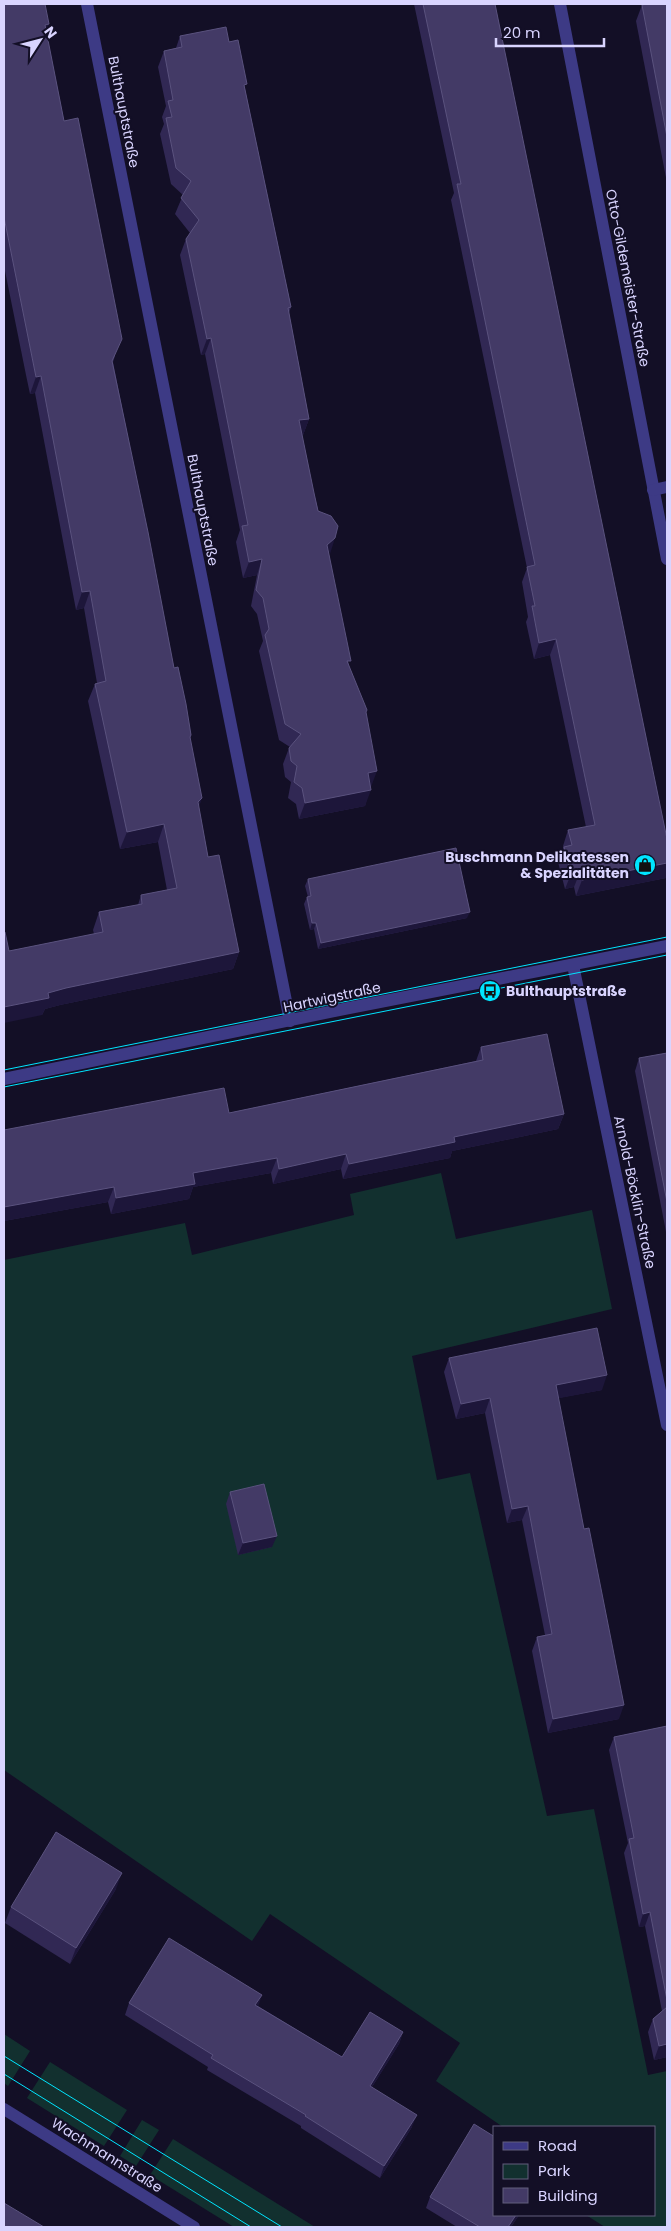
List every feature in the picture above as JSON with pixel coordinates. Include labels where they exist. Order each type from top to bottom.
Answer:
[{"type":"street","name":"Bulthauptstraße","points":[[87,4],[290,1021]]},
{"type":"street","name":"Otto-Gildemeister-Straße","points":[[560,4],[667,558]]},
{"type":"street","points":[[653,490],[667,487]]},
{"type":"street","name":"Hartwigstraße","points":[[4,1079],[667,946]]},
{"type":"street","name":"Arnold-Böcklin-Straße","points":[[573,965],[667,1425]]},
{"type":"street","name":"Wachmannstraße","points":[[4,2109],[194,2227]]},
{"type":"green space","points":[[441,1173],[456,1239],[592,1210],[612,1309],[412,1356],[437,1480],[470,1473],[547,1816],[594,1809],[648,2075],[667,2071],[667,2227],[605,2227],[588,2216],[656,2216],[656,2126],[502,2126],[436,2081],[460,2043],[270,1914],[252,1941],[4,1770],[4,1260],[185,1223],[192,1255],[354,1215],[350,1194]]},
{"type":"green space","points":[[4,2034],[30,2051],[8,2086],[4,2083]]},
{"type":"green space","points":[[50,2062],[127,2110],[104,2146],[27,2098]]},
{"type":"green space","points":[[142,2120],[159,2130],[136,2166],[120,2156]]},
{"type":"green space","points":[[173,2139],[315,2227],[234,2227],[150,2175]]},
{"type":"building","points":[[4,4],[45,4],[49,24],[45,25],[64,121],[78,118],[122,339],[112,361],[174,668],[178,667],[186,704],[190,737],[202,798],[198,802],[208,857],[219,855],[239,952],[66,988],[48,993],[49,998],[4,1007],[5,932],[9,951],[103,932],[99,912],[142,904],[141,895],[177,888],[164,824],[127,832],[95,684],[106,681],[90,591],[82,592],[41,376],[36,377],[4,217]]},
{"type":"building","points":[[423,4],[495,4],[667,839],[667,863],[582,880],[580,872],[571,874],[564,847],[572,845],[568,830],[595,825],[556,639],[539,643],[532,606],[535,606],[527,567],[535,565],[457,184],[461,184]]},
{"type":"building","points":[[667,4],[667,137],[642,5]]},
{"type":"building","points":[[226,27],[229,42],[238,40],[247,84],[244,85],[291,307],[288,308],[309,419],[299,420],[318,511],[331,516],[338,526],[335,538],[327,545],[351,661],[347,661],[367,710],[377,771],[368,773],[371,790],[305,803],[302,788],[294,782],[297,766],[291,761],[289,748],[301,734],[285,724],[265,635],[269,629],[263,598],[256,590],[262,559],[249,562],[242,526],[248,525],[211,338],[207,339],[186,239],[199,220],[181,198],[191,181],[176,168],[166,118],[172,117],[168,101],[173,100],[164,51],[182,47],[180,36]]},
{"type":"building","points":[[456,848],[470,912],[321,943],[316,923],[312,923],[307,897],[311,896],[308,879]]},
{"type":"building","points":[[547,1034],[564,1114],[454,1137],[455,1142],[349,1164],[346,1154],[279,1169],[277,1158],[193,1173],[195,1184],[116,1198],[114,1187],[4,1207],[4,1130],[224,1088],[229,1113],[483,1060],[481,1047]]},
{"type":"building","points":[[667,1053],[667,1202],[639,1058]]},
{"type":"building","points":[[597,1328],[607,1375],[556,1385],[584,1529],[589,1528],[624,1705],[553,1719],[537,1637],[552,1634],[528,1506],[512,1509],[490,1398],[461,1404],[449,1358]]},
{"type":"building","points":[[264,1484],[277,1536],[243,1543],[230,1492]]},
{"type":"building","points":[[667,1726],[667,2000],[650,1912],[643,1914],[629,1839],[634,1838],[614,1737]]},
{"type":"building","points":[[56,1832],[122,1873],[76,1948],[11,1907]]},
{"type":"building","points":[[169,1938],[262,1995],[255,2005],[342,2057],[370,2012],[403,2032],[370,2086],[417,2115],[384,2166],[306,2115],[211,2058],[213,2055],[129,2003]]},
{"type":"building","points":[[667,2007],[667,2044],[659,2046],[653,2019]]},
{"type":"building","points":[[474,2124],[493,2136],[493,2216],[515,2216],[508,2227],[480,2227],[430,2197]]},
{"type":"building","points":[[4,2203],[44,2227],[4,2227]]},
{"type":"tram line","points":[[4,1070],[667,937]]},
{"type":"tram line","points":[[4,1087],[667,955]]},
{"type":"tram line","points":[[4,2056],[282,2227]]},
{"type":"tram line","points":[[4,2074],[251,2227]]},
{"type":"place","name":"Buschmann Delikatessen & Spezialitäten","points":[[645,865]]},
{"type":"place","name":"Bulthauptstraße","points":[[490,991]]}]
